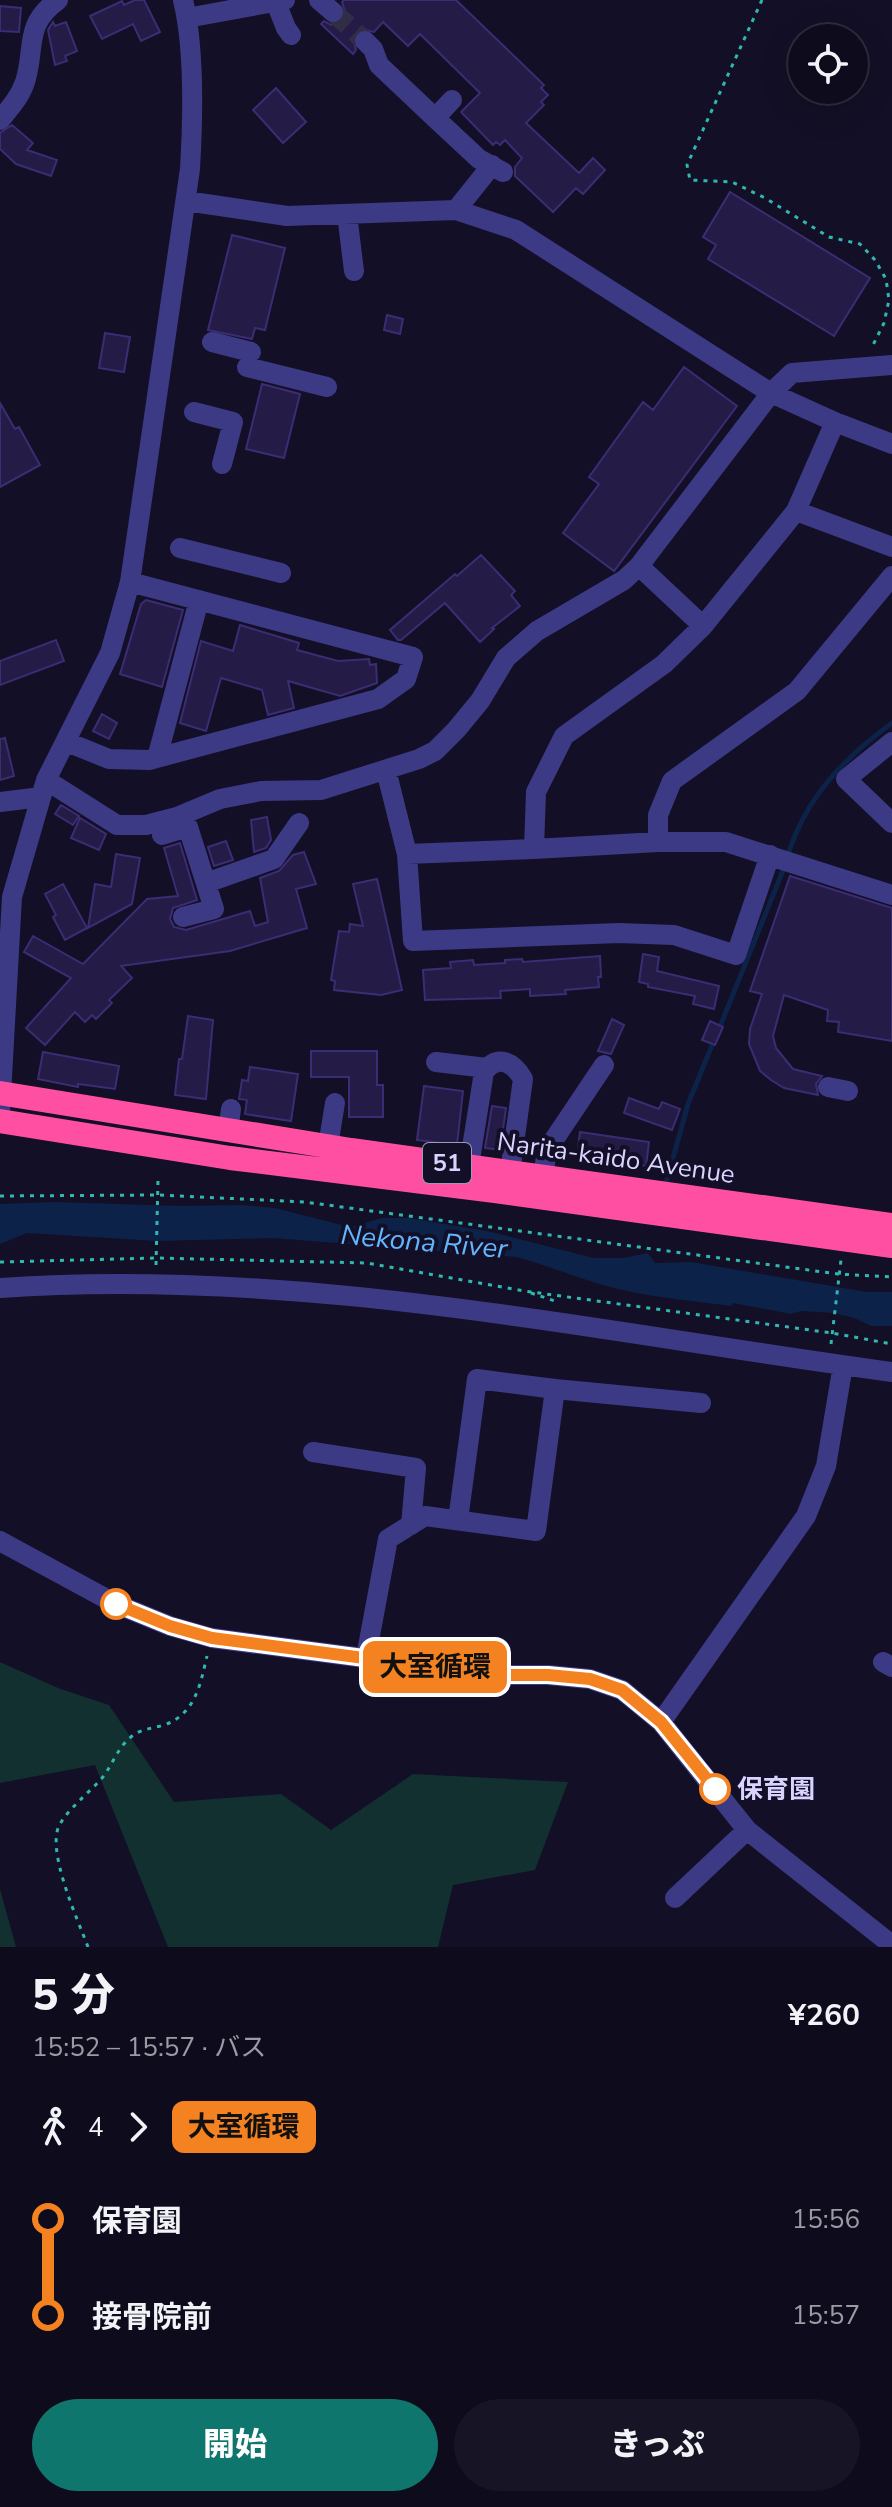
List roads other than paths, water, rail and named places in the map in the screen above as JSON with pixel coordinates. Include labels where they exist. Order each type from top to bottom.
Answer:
[{"type":"highway","name":"Narita-kaido Avenue","points":[[1,1100],[146,1109],[229,1120],[328,1146],[892,1225]]},
{"type":"highway","name":"Narita-kaido Avenue","points":[[0,1121],[230,1158],[892,1246]]},
{"type":"street","points":[[0,120],[15,102],[25,82],[29,46],[36,26],[45,11],[58,0]]},
{"type":"street","points":[[185,8],[216,0]]},
{"type":"street","points":[[185,8],[279,1],[291,35]]},
{"type":"street","points":[[1,1100],[12,897],[44,789],[110,653],[130,582],[186,201],[193,129],[185,8]]},
{"type":"street","points":[[365,41],[373,49],[379,65],[479,159],[497,169],[456,210]]},
{"type":"street","points":[[435,118],[452,100]]},
{"type":"street","points":[[186,201],[287,216],[456,210],[516,230],[771,393],[892,444]]},
{"type":"street","points":[[347,214],[354,271]]},
{"type":"street","points":[[212,342],[249,360],[327,387]]},
{"type":"street","points":[[0,802],[44,789],[117,825],[146,825],[177,817],[220,799],[261,791],[321,790],[419,759],[435,751],[456,730],[480,701],[506,658],[544,626],[624,580],[639,566],[771,393],[792,373],[892,365]]},
{"type":"street","points":[[194,412],[233,422],[222,464]]},
{"type":"street","points":[[534,849],[536,792],[564,736],[664,664],[703,626],[796,511],[835,422]]},
{"type":"street","points":[[796,511],[892,547]]},
{"type":"street","points":[[180,548],[281,573]]},
{"type":"street","points":[[639,566],[703,626]]},
{"type":"street","points":[[658,842],[658,815],[672,781],[797,691],[892,576]]},
{"type":"street","points":[[67,742],[109,759],[149,760],[378,699],[406,679],[413,657],[130,582]]},
{"type":"street","points":[[157,758],[199,600]]},
{"type":"street","points":[[892,742],[846,779],[892,823]]},
{"type":"street","points":[[386,770],[407,854],[413,941],[619,933],[674,935],[736,955],[773,856]]},
{"type":"street","points":[[206,883],[274,859],[299,823]]},
{"type":"street","points":[[162,835],[188,827],[214,909],[183,917]]},
{"type":"street","points":[[407,854],[658,842],[726,842],[892,895]]},
{"type":"street","points":[[469,1166],[484,1072],[497,1061],[508,1062],[523,1079],[510,1172]]},
{"type":"street","points":[[436,1062],[487,1068]]},
{"type":"street","points":[[543,1177],[547,1150],[604,1065]]},
{"type":"street","points":[[328,1146],[335,1103]]},
{"type":"street","points":[[0,1288],[95,1283],[287,1290],[404,1300],[892,1372]]},
{"type":"street","points":[[661,1722],[806,1516],[826,1466],[843,1365]]},
{"type":"street","points":[[458,1520],[477,1379],[701,1403]]},
{"type":"street","points":[[366,1657],[388,1539],[425,1516],[536,1531],[555,1389]]},
{"type":"street","points":[[313,1452],[416,1468],[411,1525]]},
{"type":"street","points":[[0,1541],[116,1604],[170,1626],[212,1638],[493,1675],[590,1679],[622,1690],[661,1722],[747,1830],[892,1945]]},
{"type":"street","points":[[675,1898],[747,1830]]},
{"type":"water","name":"Nekona River","points":[[0,1204],[242,1205],[275,1208],[350,1227],[382,1218],[408,1218],[487,1231],[594,1258],[623,1258],[648,1253],[655,1263],[691,1262],[867,1292],[892,1292],[892,1326],[871,1326],[834,1313],[801,1311],[791,1314],[733,1303],[731,1306],[646,1295],[605,1286],[516,1257],[273,1238],[157,1241],[27,1233],[0,1244]]},
{"type":"waterway","points":[[787,858],[815,798],[857,751],[892,723]]},
{"type":"waterway","points":[[719,1029],[784,868]]},
{"type":"waterway","points":[[665,1187],[688,1104],[715,1038]]},
{"type":"tunnel","points":[[333,12],[365,41]]},
{"type":"place","name":"保育園","points":[[715,1789]]}]
